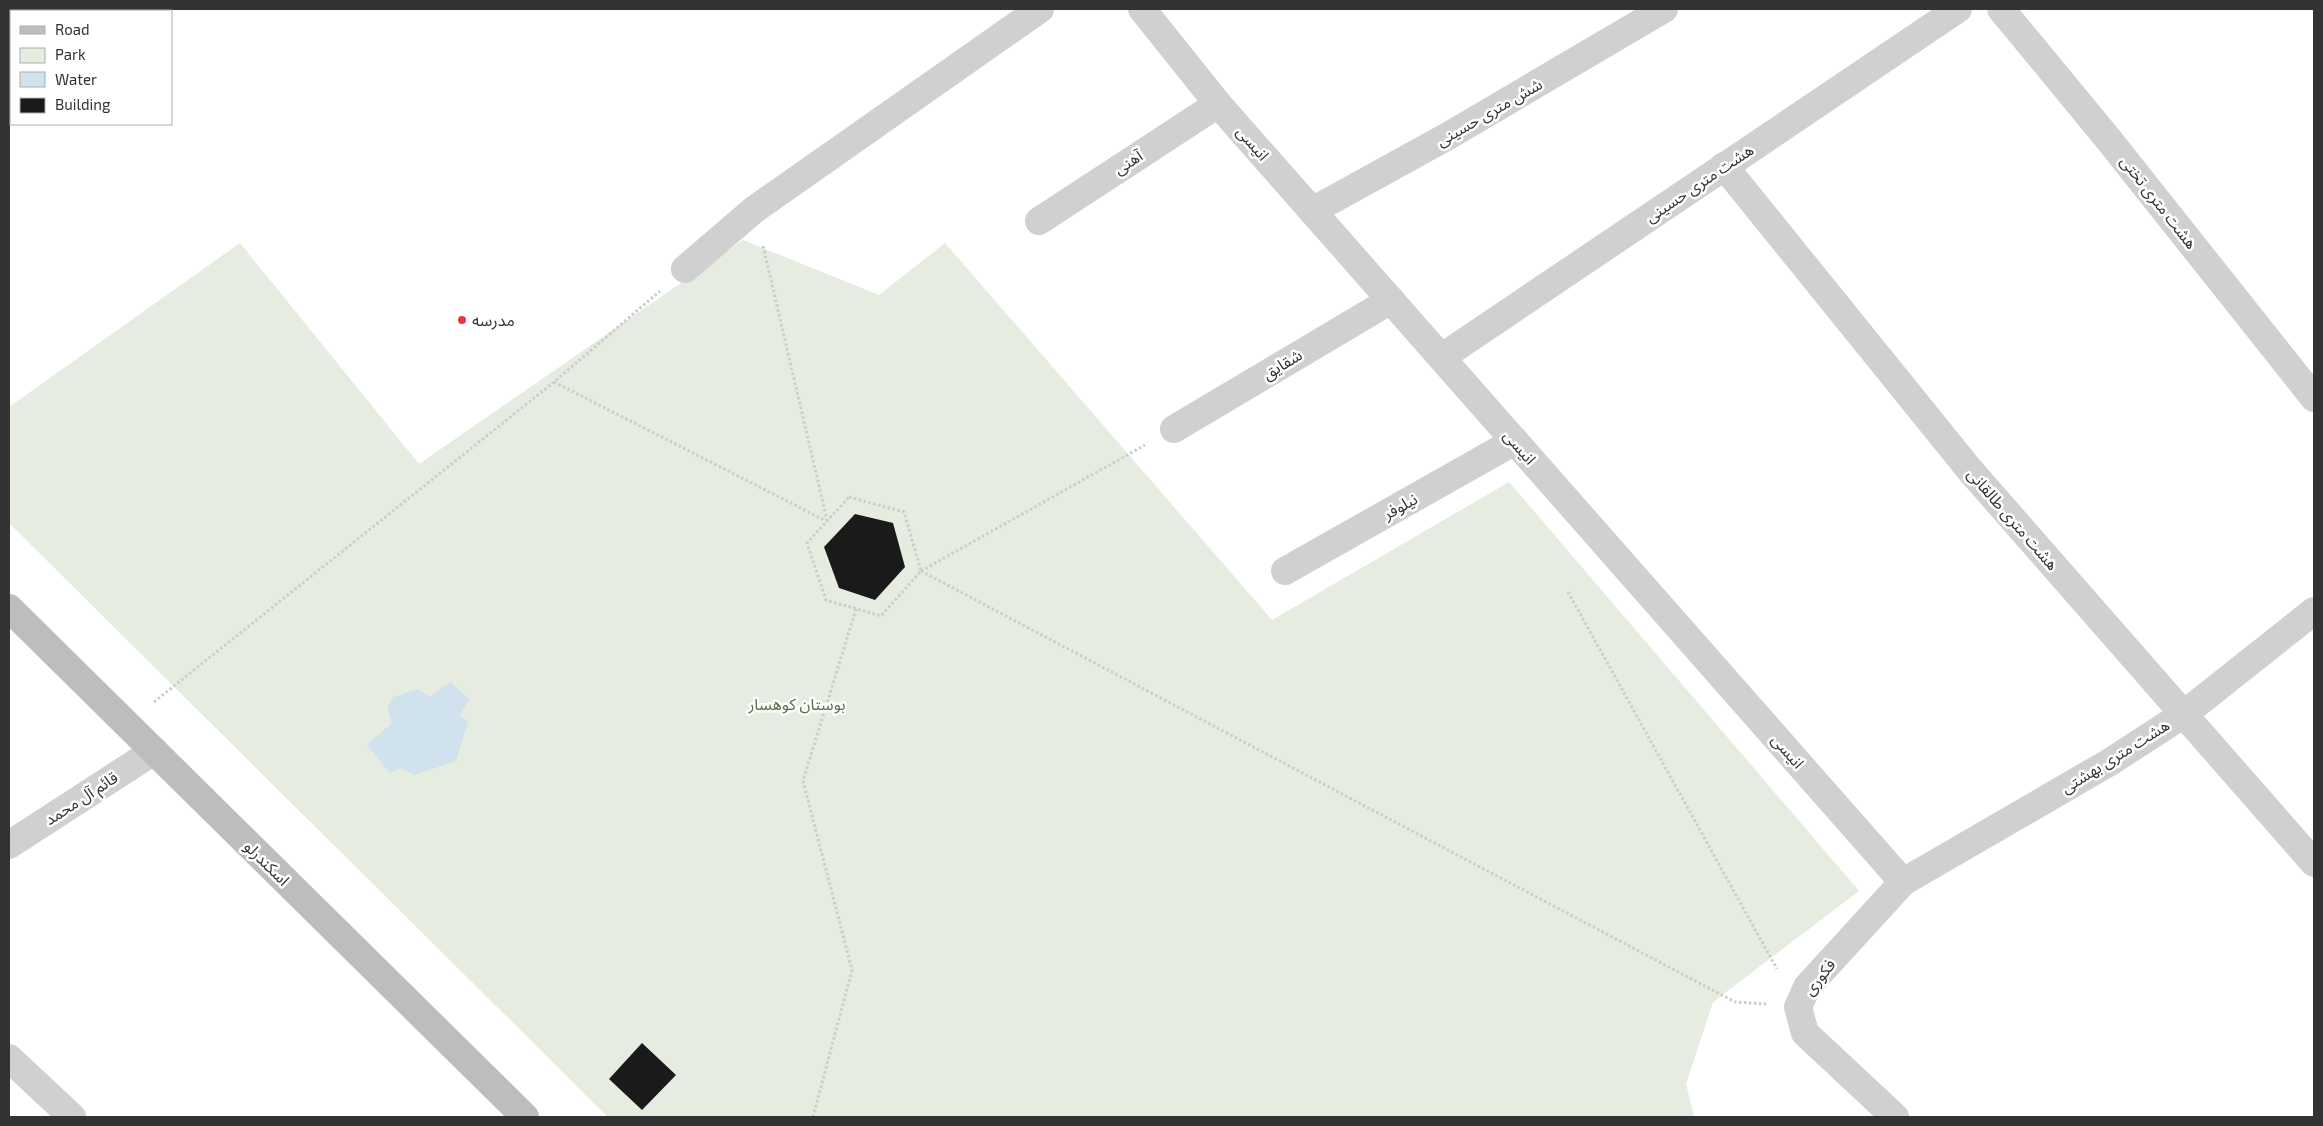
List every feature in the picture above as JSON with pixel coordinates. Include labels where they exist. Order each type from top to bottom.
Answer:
[{"type":"main road","name":"اسکندرلو","points":[[9,608],[525,1117]]},
{"type":"street","points":[[686,269],[755,209],[1040,9]]},
{"type":"street","name":"انیسی","points":[[1142,9],[1218,104],[1903,882]]},
{"type":"street","name":"شش متری حسینی","points":[[1312,210],[1448,136],[1664,9]]},
{"type":"street","name":"هشت متری حسینی","points":[[1442,358],[1958,9]]},
{"type":"street","name":"هشت متری تختی","points":[[2001,9],[2109,140],[2314,398]]},
{"type":"street","name":"آهنی","points":[[1038,221],[1218,104]]},
{"type":"street","name":"هشت متری طالقانی","points":[[1724,166],[1969,469],[2314,863]]},
{"type":"street","name":"شقایق","points":[[1174,429],[1391,300]]},
{"type":"street","name":"نیلوفر","points":[[1285,571],[1515,441]]},
{"type":"street","name":"هشت متری بهشتی","points":[[1903,882],[2110,762],[2184,714],[2314,611]]},
{"type":"street","name":"قائم آل محمد","points":[[9,845],[154,751]]},
{"type":"street","name":"فکوری","points":[[1895,1117],[1805,1033],[1798,1007],[1807,987],[1903,882]]},
{"type":"street","points":[[9,1058],[72,1117]]},
{"type":"path","points":[[755,209],[827,521]]},
{"type":"path","points":[[127,724],[554,382],[686,269]]},
{"type":"path","points":[[554,382],[827,521]]},
{"type":"path","points":[[1174,429],[921,571],[881,616],[826,600],[806,543],[849,497],[904,512],[921,571],[1735,1002],[1798,1007]]},
{"type":"path","points":[[1568,592],[1798,1007]]},
{"type":"path","points":[[813,1117],[852,970],[803,781],[856,609]]},
{"type":"green space","name":"بوستان کوهسار","points":[[743,240],[879,295],[945,243],[1272,620],[1509,482],[1859,891],[1713,1002],[1686,1084],[1694,1117],[608,1117],[9,523],[9,407],[240,243],[419,464]]},
{"type":"water","points":[[450,682],[470,700],[459,715],[468,722],[456,761],[414,775],[401,768],[390,773],[367,745],[392,723],[387,708],[393,697],[418,689],[430,697]]},
{"type":"building","points":[[855,514],[893,523],[905,567],[875,600],[839,588],[824,547]]},
{"type":"building","points":[[642,1043],[676,1075],[642,1110],[609,1079]]},
{"type":"place","name":"مدرسه","points":[[462,320]]}]
